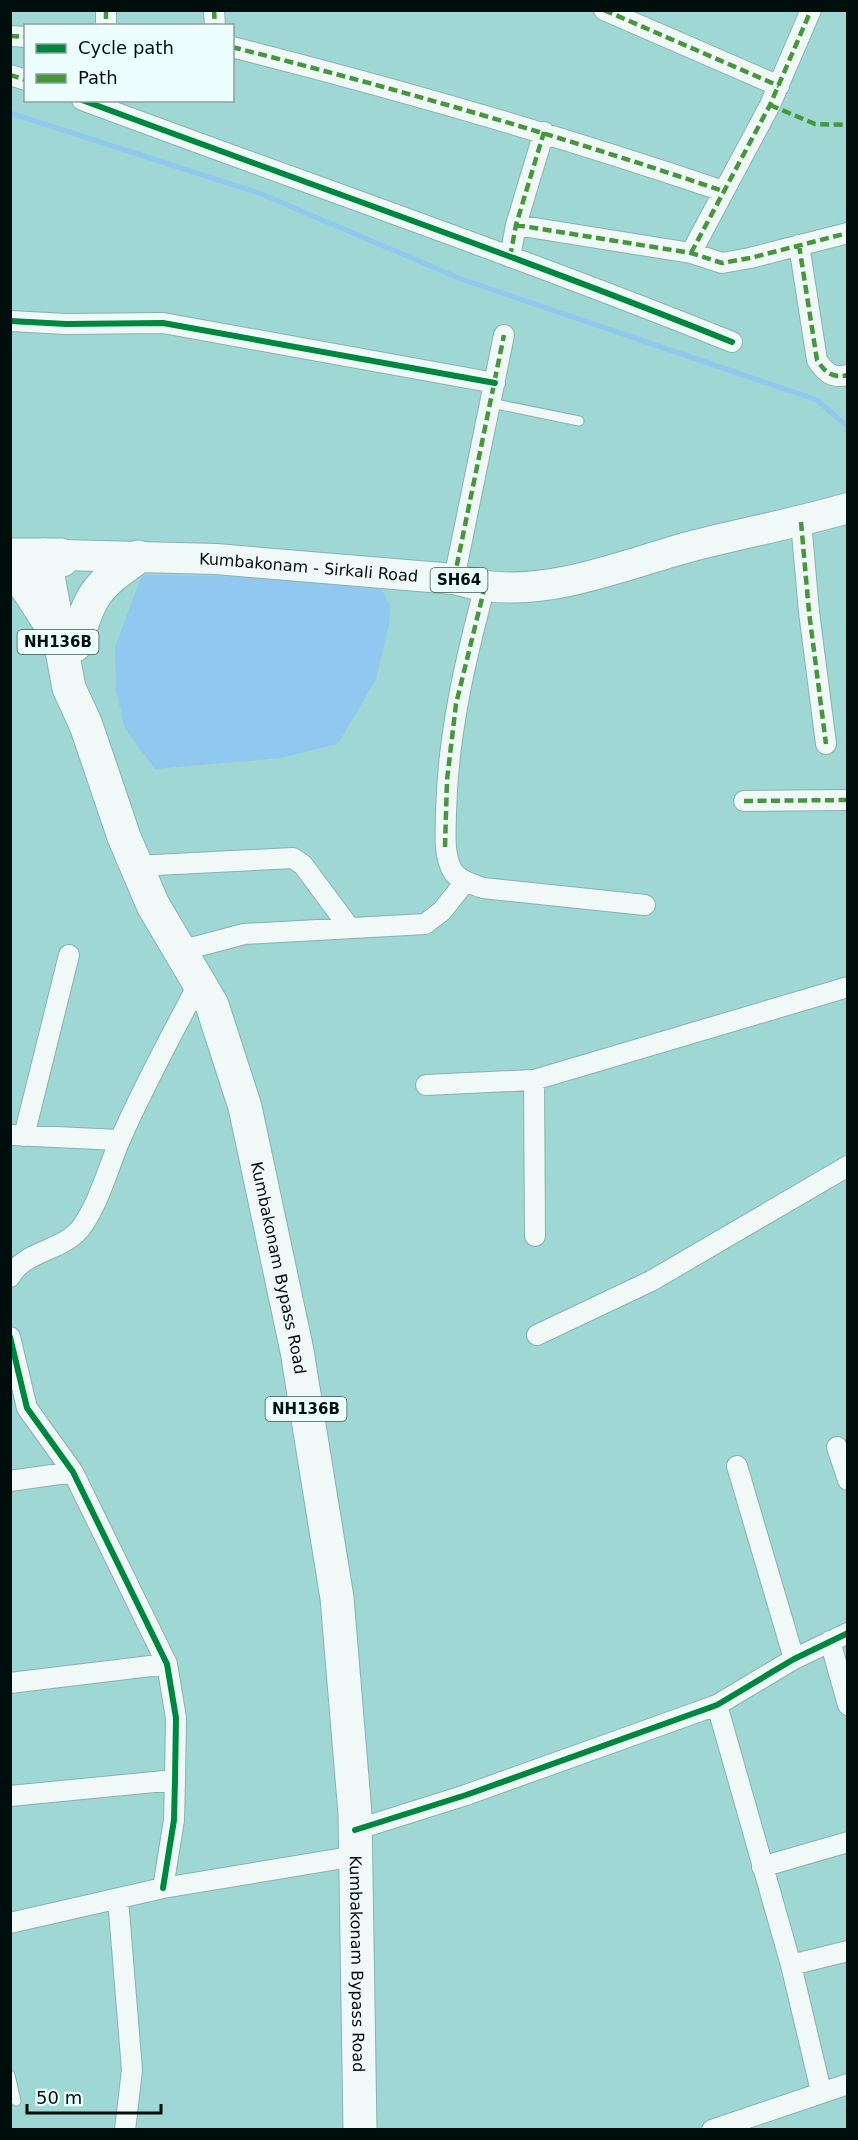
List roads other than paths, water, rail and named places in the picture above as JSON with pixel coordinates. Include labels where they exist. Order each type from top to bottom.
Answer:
[{"type":"highway","name":"Kumbakonam - Sirkali Road","points":[[10,555],[52,555]]},
{"type":"highway","name":"Kumbakonam Bypass Road","points":[[52,555],[66,641],[69,688],[86,724],[136,866],[153,905],[212,1005],[245,1107],[297,1351],[337,1598],[356,1843],[360,2130]]},
{"type":"highway","points":[[10,570],[27,588],[66,641],[93,593],[138,557]]},
{"type":"main road","name":"Kumbakonam - Sirkali Road","points":[[52,555],[216,559],[454,579],[485,586],[537,586],[585,577],[697,545],[801,522],[848,508]]},
{"type":"street","points":[[604,10],[779,86]]},
{"type":"street","points":[[691,253],[779,86],[811,10]]},
{"type":"street","points":[[234,48],[544,132],[723,191]]},
{"type":"street","points":[[87,102],[510,257],[732,342]]},
{"type":"street","points":[[510,257],[516,225],[544,132]]},
{"type":"street","points":[[516,225],[691,253],[722,262],[750,258],[848,233]]},
{"type":"street","points":[[799,244],[817,360],[825,372],[840,377],[848,375]]},
{"type":"street","points":[[10,321],[66,324],[163,322],[495,383]]},
{"type":"street","points":[[454,579],[504,335]]},
{"type":"street","points":[[801,522],[809,612],[826,744]]},
{"type":"street","points":[[485,586],[456,704],[447,780],[445,847],[453,872],[465,882],[483,888],[645,905]]},
{"type":"street","points":[[744,801],[848,800]]},
{"type":"street","points":[[136,866],[293,858],[303,865],[349,927]]},
{"type":"street","points":[[180,951],[244,934],[425,924],[442,911],[465,882]]},
{"type":"street","points":[[69,955],[17,1135],[119,1140]]},
{"type":"street","points":[[10,1277],[23,1261],[57,1247],[80,1229],[95,1206],[119,1140],[199,983]]},
{"type":"street","points":[[426,1085],[534,1080],[848,987]]},
{"type":"street","points":[[534,1080],[534,1236]]},
{"type":"street","points":[[537,1335],[651,1281],[848,1166]]},
{"type":"street","points":[[10,1337],[27,1408],[73,1472],[167,1664],[176,1718],[176,1780],[174,1820],[163,1888]]},
{"type":"street","points":[[837,1447],[848,1480]]},
{"type":"street","points":[[737,1466],[794,1659]]},
{"type":"street","points":[[10,1481],[73,1472]]},
{"type":"street","points":[[10,1923],[356,1843],[487,1787],[717,1705],[794,1659],[839,1637],[848,1705]]},
{"type":"street","points":[[10,1683],[167,1664]]},
{"type":"street","points":[[717,1705],[791,1965],[821,2091]]},
{"type":"street","points":[[10,1796],[176,1780]]},
{"type":"street","points":[[762,1867],[848,1842]]},
{"type":"street","points":[[118,1899],[122,1976],[132,2070],[125,2130]]},
{"type":"street","points":[[791,1965],[848,1951]]},
{"type":"street","points":[[717,2129],[821,2091],[848,2084]]},
{"type":"lane","points":[[491,403],[579,421]]},
{"type":"lane","points":[[10,2075],[16,2101]]},
{"type":"water","points":[[142,575],[344,578],[382,590],[390,606],[389,625],[376,679],[338,744],[281,758],[155,769],[125,729],[116,690],[115,647]]},
{"type":"waterway","points":[[10,113],[259,193],[461,279],[817,400],[848,427]]}]
